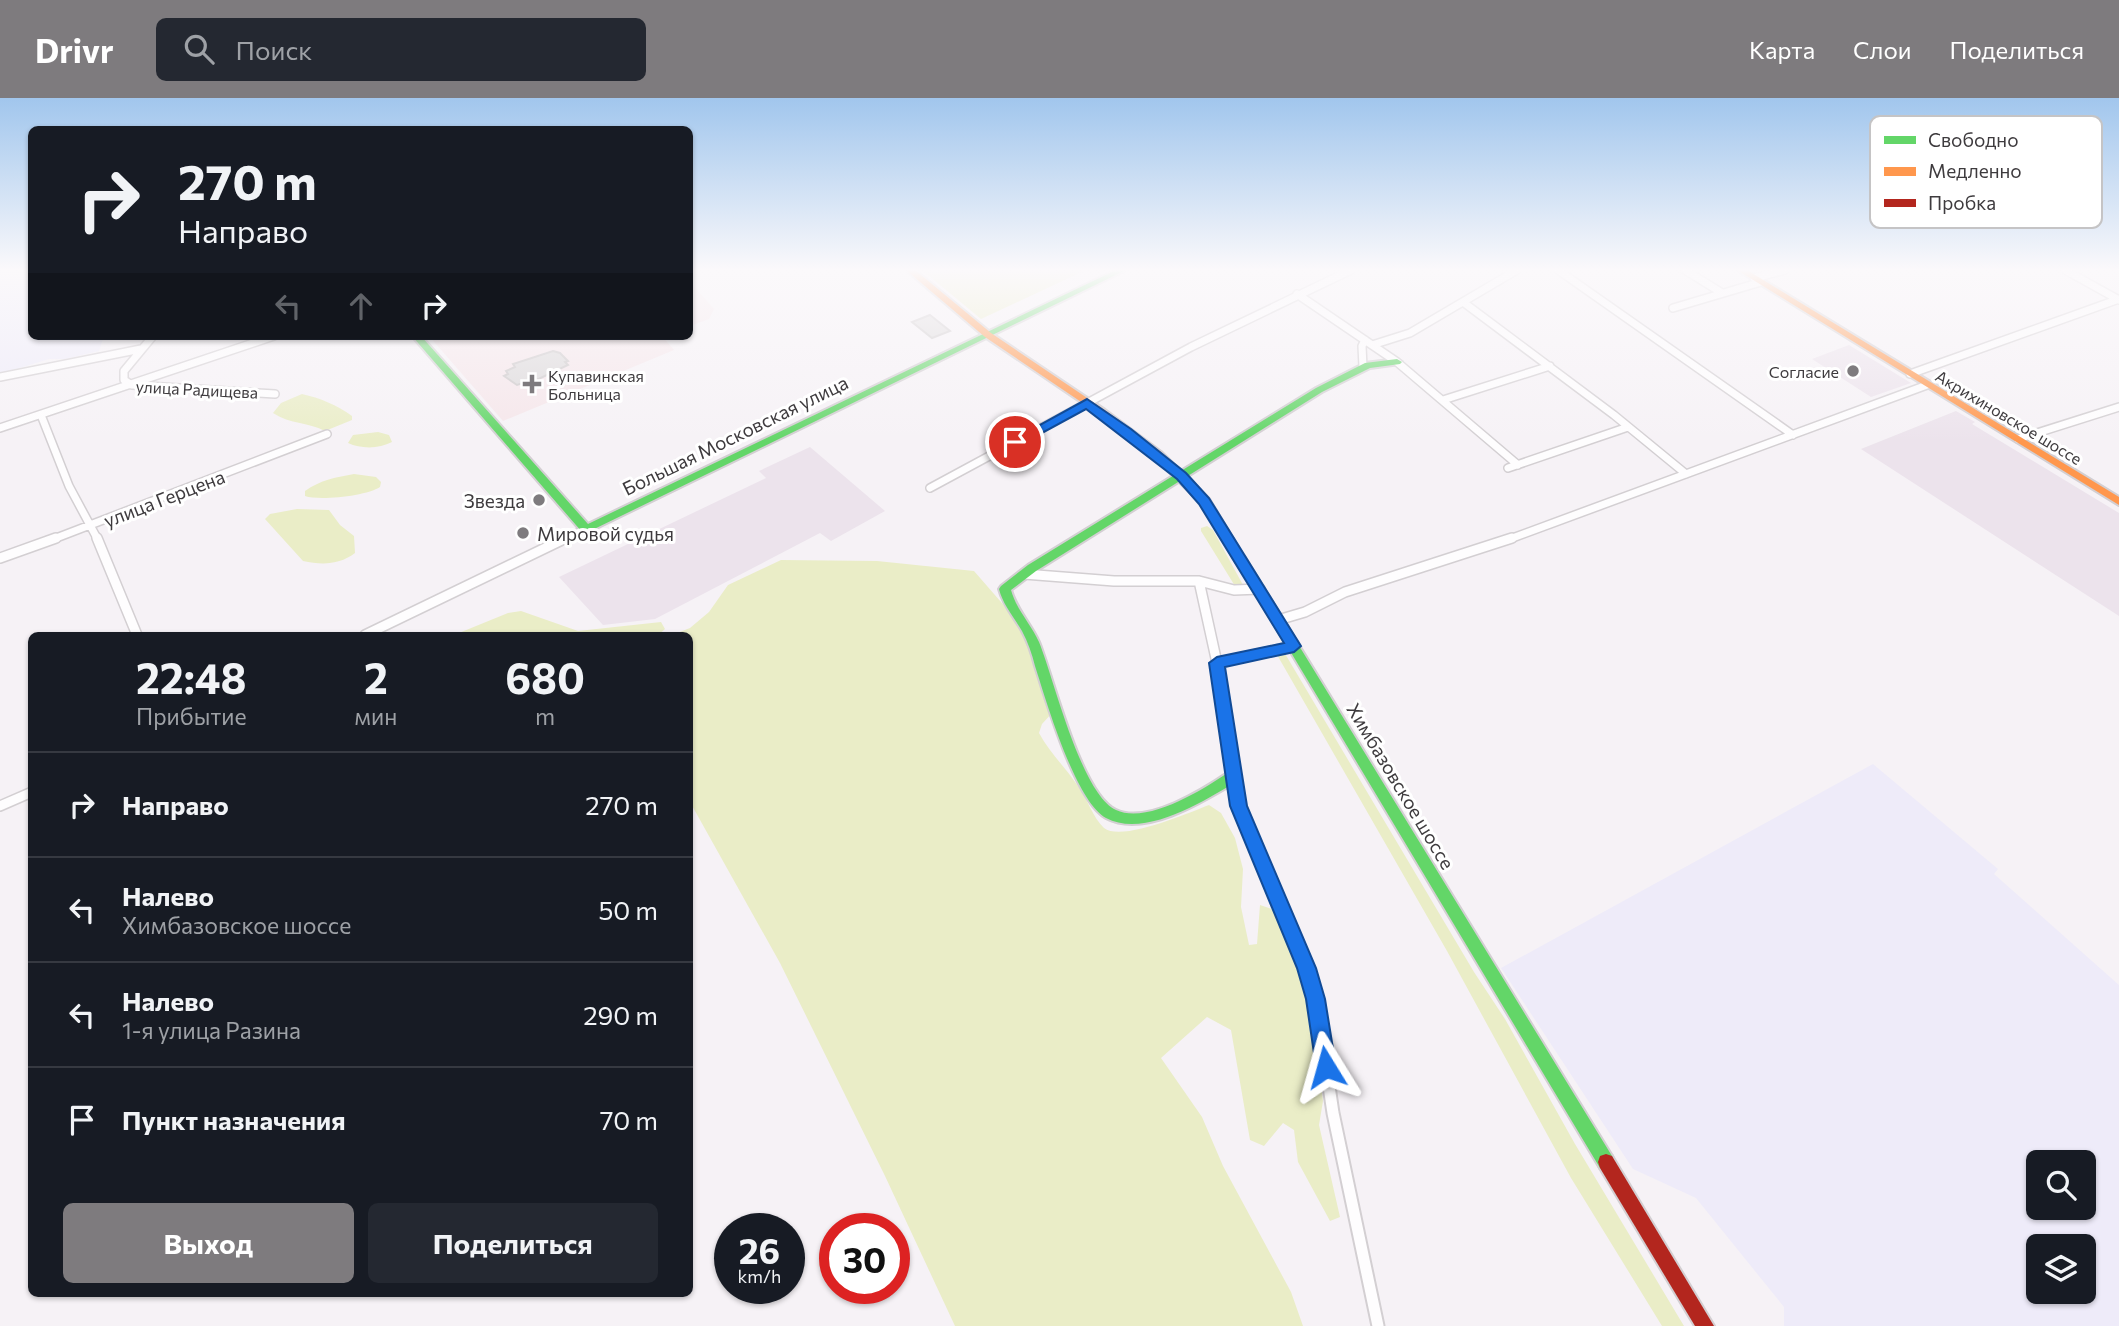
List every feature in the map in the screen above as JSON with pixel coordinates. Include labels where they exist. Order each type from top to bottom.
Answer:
[{"type":"street","name":"Химбазовское шоссе","points":[[980,327],[1087,403],[1181,476],[1213,513],[1704,1326]]},
{"type":"street","name":"Большая Московская улица","points":[[371,632],[1005,327]]},
{"type":"street","points":[[930,488],[1233,327]]},
{"type":"street","points":[[1346,327],[1397,362],[1518,465]]},
{"type":"street","points":[[1372,345],[1420,327]]},
{"type":"street","points":[[1497,327],[1686,474]]},
{"type":"street","points":[[1640,327],[1793,435]]},
{"type":"street","name":"Акрихиновское шоссе","points":[[1834,327],[2119,502]]},
{"type":"street","points":[[1910,374],[2040,327]]},
{"type":"street","points":[[149,340],[124,371],[124,380],[130,384],[262,340]]},
{"type":"street","points":[[420,340],[586,529]]},
{"type":"street","points":[[1363,368],[1362,346],[1365,340]]},
{"type":"street","points":[[0,377],[141,349]]},
{"type":"street","points":[[1234,776],[1206,794],[1165,810],[1134,818],[1114,816],[1103,808],[1087,788],[1026,627],[1006,598],[1005,589],[1024,574],[1310,396],[1363,368],[1397,362]]},
{"type":"street","points":[[1443,400],[1550,366]]},
{"type":"street","name":"улица Радищева","points":[[0,428],[130,384],[275,394]]},
{"type":"street","points":[[1278,620],[1305,612],[1345,592],[1532,532],[1927,385]]},
{"type":"street","points":[[2018,439],[2119,407]]},
{"type":"street","points":[[41,415],[69,486],[92,526],[136,632]]},
{"type":"street","points":[[1508,468],[1628,427]]},
{"type":"street","name":"улица Герцена","points":[[0,558],[92,526],[327,434]]},
{"type":"street","points":[[1024,574],[1114,581],[1199,582],[1234,590],[1259,589]]},
{"type":"street","points":[[1199,582],[1217,663],[1242,816],[1283,909],[1312,985],[1333,1113],[1378,1326]]},
{"type":"street","points":[[1217,663],[1294,646]]},
{"type":"street","points":[[0,806],[28,794]]},
{"type":"shaded area","points":[[0,327],[28,327],[28,340],[103,340],[99,351],[65,359],[49,359],[0,374]]},
{"type":"shaded area","name":"Купавинская Больница","points":[[432,340],[665,340],[674,350],[503,421]]},
{"type":"shaded area","points":[[1849,345],[1911,383],[1871,397],[1812,359]]},
{"type":"shaded area","points":[[1956,411],[1975,422],[1972,424],[2119,513],[2119,616],[1861,449]]},
{"type":"shaded area","points":[[810,447],[885,511],[831,541],[820,533],[655,619],[603,625],[559,577],[766,478],[759,471]]},
{"type":"shaded area","points":[[1873,764],[1998,869],[1994,874],[2119,985],[2119,1326],[1784,1326],[1784,1307],[1696,1198],[1633,1169],[1501,968]]},
{"type":"green space","points":[[302,394],[334,405],[352,416],[352,420],[325,431],[273,413],[281,403]]},
{"type":"green space","points":[[378,432],[389,435],[392,442],[370,447],[348,443],[353,435]]},
{"type":"green space","points":[[354,474],[376,477],[381,482],[380,487],[343,497],[305,496],[305,491],[317,484]]},
{"type":"green space","points":[[297,509],[329,510],[340,525],[354,536],[355,553],[330,563],[303,561],[265,519],[270,514]]},
{"type":"green space","points":[[1207,526],[1213,530],[1243,585],[1235,586],[1201,531],[1201,528]]},
{"type":"green space","points":[[781,560],[877,561],[974,571],[1021,625],[1053,712],[1042,724],[1039,733],[1078,786],[1104,828],[1113,831],[1140,829],[1209,805],[1221,813],[1235,838],[1243,869],[1241,907],[1249,945],[1257,944],[1260,905],[1278,911],[1310,999],[1323,1101],[1319,1125],[1340,1217],[1330,1221],[1298,1162],[1294,1130],[1283,1123],[1264,1146],[1250,1140],[1231,1030],[1207,1017],[1161,1058],[1202,1117],[1223,1166],[1291,1292],[1303,1326],[955,1326],[910,1230],[910,1213],[902,1213],[780,963],[693,807],[693,632],[680,632],[690,628],[709,612],[728,585]]},
{"type":"green space","points":[[521,611],[578,631],[661,622],[665,629],[662,632],[461,632],[508,613]]},
{"type":"green space","points":[[1284,652],[1474,972],[1505,1019],[1575,1144],[1684,1326],[1662,1326],[1571,1178],[1447,951],[1276,653]]},
{"type":"building","points":[[919,327],[945,327],[950,331],[932,338]]},
{"type":"building","points":[[553,351],[560,353],[568,361],[565,362],[568,365],[528,384],[526,382],[517,385],[504,376],[508,374],[506,371],[515,367],[513,364]]},
{"type":"traffic: fast","points":[[420,340],[586,529],[1003,327]]},
{"type":"traffic: fast","points":[[1234,776],[1191,801],[1157,815],[1124,818],[1110,814],[1100,805],[1081,774],[1032,639],[1010,604],[1005,589],[1032,568],[1319,390],[1368,365],[1397,362]]},
{"type":"traffic: fast","points":[[1240,559],[1606,1162]]},
{"type":"traffic: slow","points":[[979,327],[1102,412],[1157,454],[1205,501],[1240,559]]},
{"type":"traffic: slow","points":[[1834,327],[2119,502]]},
{"type":"traffic: jam","points":[[1606,1162],[1705,1326]]},
{"type":"place","name":"Согласие","points":[[1853,371]]},
{"type":"place","name":"Купавинская Больница","points":[[532,384]]},
{"type":"place","name":"Звезда","points":[[539,500]]},
{"type":"place","name":"Мировой судья","points":[[523,533]]},
{"type":"route","points":[[1015,442],[1087,403],[1126,431],[1165,461],[1205,501],[1294,646],[1217,663],[1239,806],[1307,968],[1316,999],[1326,1067]]}]
